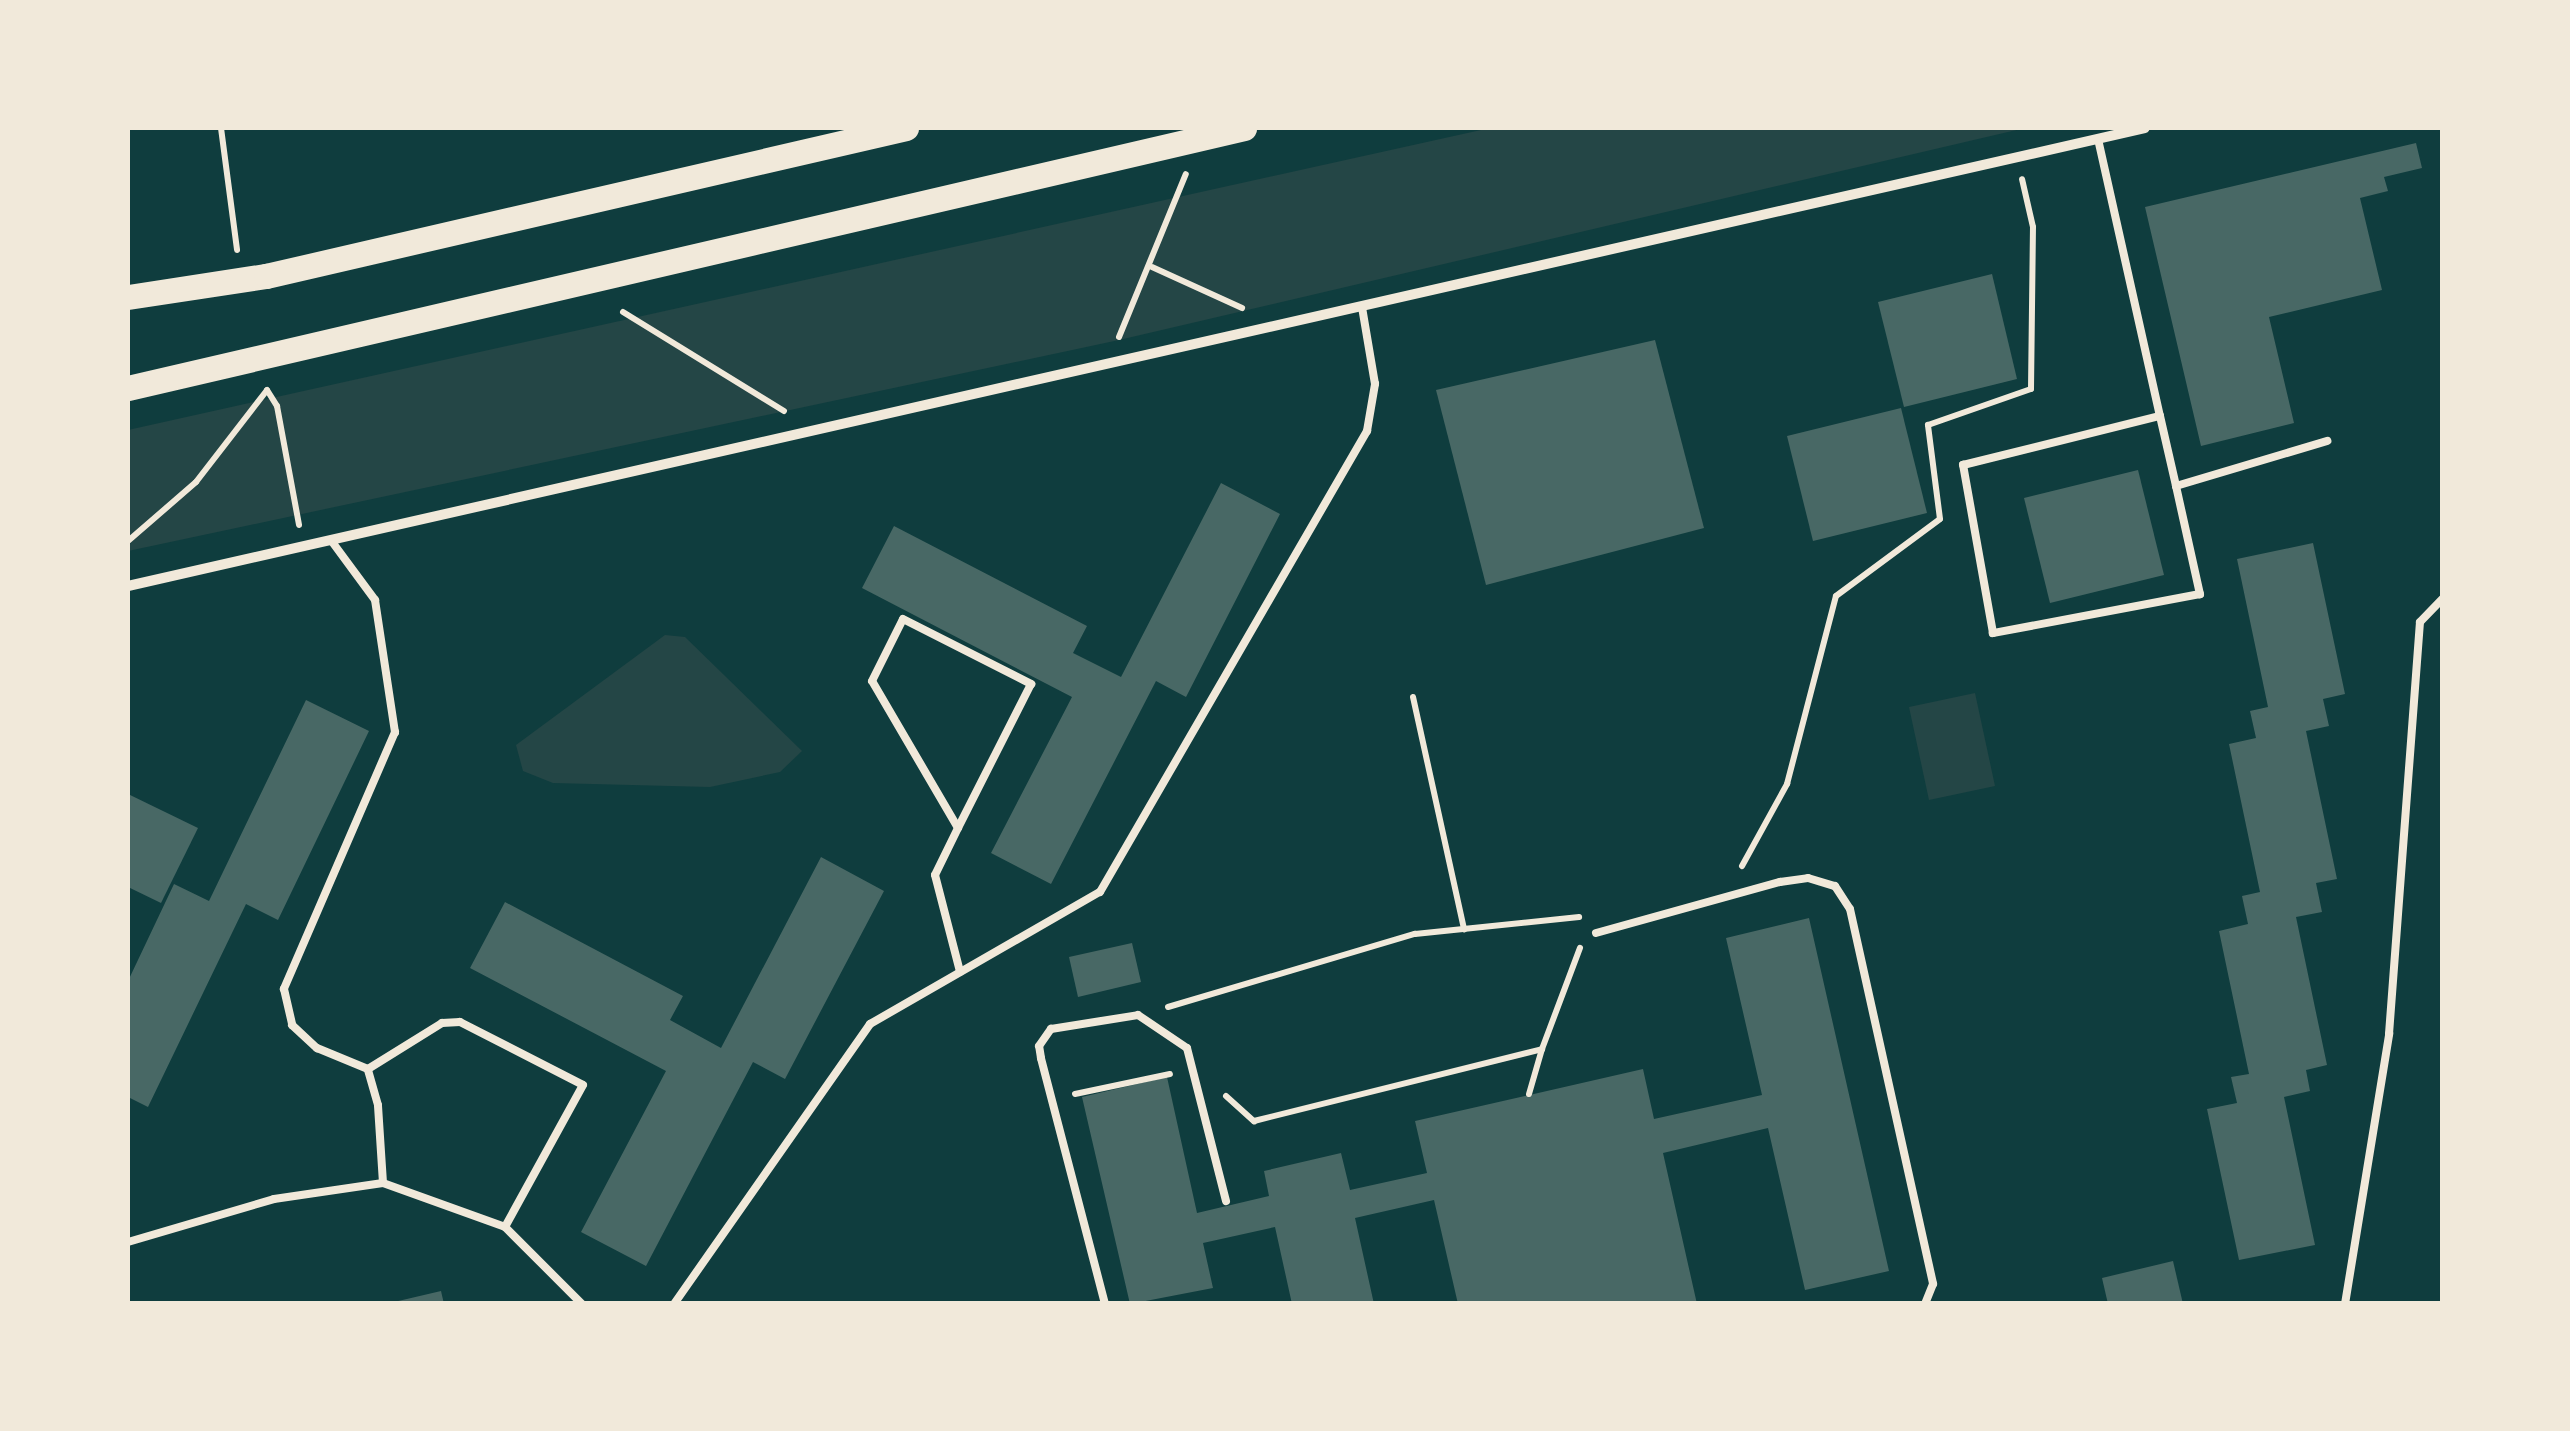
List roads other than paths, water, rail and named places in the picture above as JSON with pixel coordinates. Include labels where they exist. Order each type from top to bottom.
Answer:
[{"type":"main road","points":[[128,297],[266,276],[906,128]]},
{"type":"main road","points":[[128,388],[1244,128]]},
{"type":"street","points":[[128,586],[303,549],[1275,322],[1362,307],[2145,128]]},
{"type":"lane","points":[[2098,138],[2200,594],[1994,633],[1963,466],[2160,416]]},
{"type":"lane","points":[[674,1304],[870,1024],[1100,892],[1366,430],[1375,384],[1362,307]]},
{"type":"lane","points":[[2176,486],[2326,441]]},
{"type":"lane","points":[[332,542],[375,600],[396,732],[284,989],[292,1026],[317,1048],[368,1069]]},
{"type":"lane","points":[[2344,1304],[2390,1034],[2420,622],[2442,600]]},
{"type":"lane","points":[[958,828],[872,681],[903,620],[1030,684],[935,875],[960,972]]},
{"type":"lane","points":[[1596,933],[1780,882],[1808,878],[1836,886],[1850,909],[1933,1284],[1926,1304]]},
{"type":"lane","points":[[1105,1304],[1039,1046],[1050,1029],[1138,1016],[1154,1020],[1194,1058],[1226,1201]]},
{"type":"lane","points":[[368,1069],[442,1023],[460,1022],[583,1085],[505,1227]]},
{"type":"lane","points":[[368,1069],[378,1105],[383,1183]]},
{"type":"lane","points":[[128,1242],[274,1198],[383,1183],[505,1227],[582,1304]]}]
